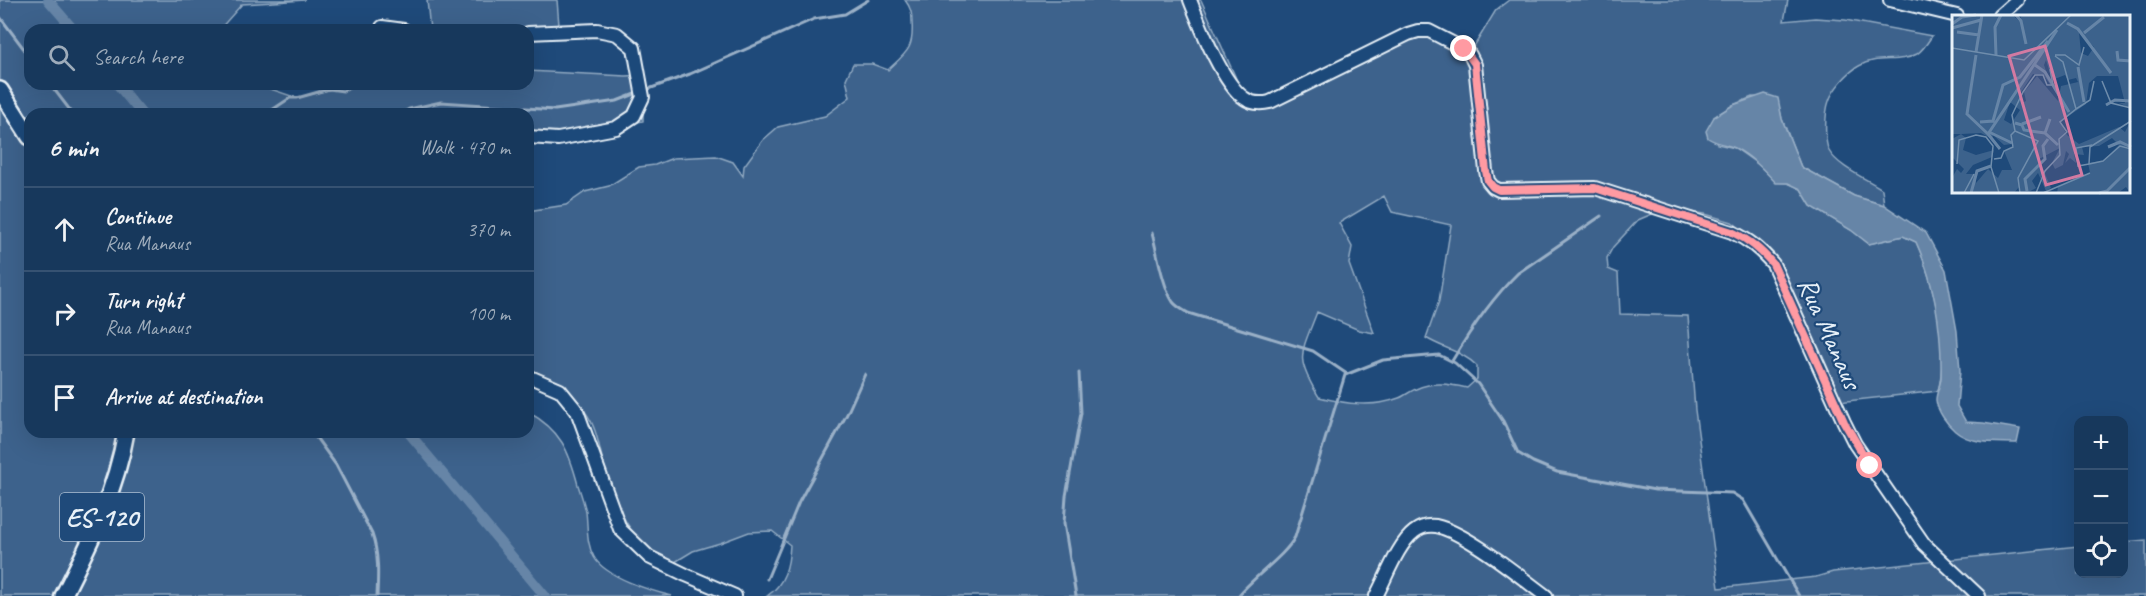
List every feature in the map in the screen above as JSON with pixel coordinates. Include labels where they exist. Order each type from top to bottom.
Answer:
[{"type":"main road","points":[[0,90],[24,128]]},
{"type":"main road","name":"ES-120","points":[[63,596],[111,495],[125,438]]},
{"type":"street","name":"Rua Manaus","points":[[1190,0],[1208,44],[1226,77],[1242,97],[1251,102],[1260,104],[1270,102],[1408,34],[1429,31],[1464,49],[1475,64],[1486,171],[1488,181],[1493,187],[1508,191],[1595,188],[1732,232],[1749,240],[1762,250],[1773,264],[1855,444],[1924,544],[1978,596]]},
{"type":"street","points":[[1890,0],[1953,15]]},
{"type":"street","points":[[1999,15],[2017,0]]},
{"type":"street","points":[[534,33],[597,30],[617,34],[634,48],[643,97],[634,116],[616,128],[558,139],[534,137]]},
{"type":"street","points":[[534,379],[560,390],[577,411],[620,529],[649,557],[735,596]]},
{"type":"street","points":[[1376,596],[1406,540],[1415,531],[1425,526],[1436,526],[1470,541],[1546,596]]},
{"type":"shaded area","points":[[0,0],[305,0],[242,4],[224,24],[24,24],[24,90],[274,90],[297,98],[328,90],[534,90],[534,71],[643,75],[643,121],[557,140],[534,131],[534,108],[24,108],[24,438],[534,438],[534,416],[556,434],[567,452],[585,509],[588,541],[594,557],[618,577],[672,596],[0,596]]},
{"type":"shaded area","points":[[427,0],[557,0],[560,38],[534,37],[534,24],[429,24]]},
{"type":"shaded area","points":[[905,0],[1201,0],[1243,94],[1269,108],[1420,29],[1437,33],[1473,48],[1496,10],[1509,0],[1788,0],[1784,21],[1815,18],[1845,20],[1932,36],[1917,54],[1910,57],[1873,61],[1859,66],[1841,81],[1829,101],[1826,141],[1829,151],[1839,162],[1882,189],[1884,205],[1854,196],[1801,167],[1782,119],[1777,98],[1752,97],[1714,117],[1717,144],[1735,148],[1759,165],[1776,182],[1788,183],[1801,189],[1811,206],[1851,230],[1869,244],[1903,236],[1916,242],[1929,276],[1938,315],[1942,355],[1938,391],[1838,402],[1807,330],[1801,310],[1776,266],[1749,235],[1732,222],[1684,211],[1652,214],[1638,220],[1613,247],[1607,258],[1608,269],[1618,273],[1620,314],[1688,316],[1695,410],[1719,588],[1816,577],[1833,572],[2074,546],[2074,578],[2128,578],[2128,542],[2146,540],[2146,596],[767,596],[782,580],[787,567],[790,545],[772,531],[749,532],[693,551],[670,565],[655,555],[626,522],[614,497],[595,432],[586,413],[567,394],[534,374],[534,210],[566,205],[585,192],[609,186],[639,167],[655,165],[673,158],[716,156],[733,162],[743,176],[744,166],[763,140],[778,127],[825,116],[850,97],[846,79],[853,64],[872,64],[888,70],[900,59],[908,49],[912,38],[912,16]],"holes":[[[1384,196],[1392,212],[1451,225],[1439,301],[1426,338],[1459,353],[1477,366],[1477,379],[1467,388],[1447,384],[1422,386],[1399,398],[1369,404],[1339,402],[1319,397],[1303,364],[1304,347],[1317,312],[1359,330],[1374,333],[1349,264],[1352,247],[1339,223]]]},
{"type":"shaded area","points":[[1765,94],[1778,98],[1782,119],[1801,167],[1854,196],[1884,205],[1926,233],[1946,270],[1957,331],[1960,371],[1957,406],[1966,422],[2020,429],[2017,443],[1969,439],[1955,431],[1940,413],[1936,400],[1941,377],[1939,325],[1933,291],[1916,242],[1903,236],[1869,244],[1851,230],[1811,206],[1801,189],[1788,183],[1776,183],[1741,151],[1708,138],[1706,131],[1714,117],[1733,105]]},
{"type":"waterway","points":[[48,0],[69,24]]},
{"type":"waterway","points":[[646,90],[690,74],[814,19],[845,14],[868,0]]},
{"type":"waterway","points":[[0,17],[24,49]]},
{"type":"waterway","points":[[55,90],[68,108]]},
{"type":"waterway","points":[[122,90],[137,108]]},
{"type":"waterway","points":[[275,108],[290,98],[325,90]]},
{"type":"waterway","points":[[336,90],[344,90]]},
{"type":"waterway","points":[[534,109],[555,110],[617,101],[640,92]]},
{"type":"waterway","points":[[414,108],[441,102],[526,108]]},
{"type":"waterway","points":[[1452,361],[1482,315],[1518,273],[1601,216]]},
{"type":"waterway","points":[[1152,233],[1166,288],[1178,307],[1188,313],[1313,351],[1347,374]]},
{"type":"waterway","points":[[1238,596],[1284,552],[1295,537],[1345,375],[1383,360],[1439,355],[1455,363],[1478,384],[1503,421],[1518,453],[1533,462],[1557,472],[1655,490],[1732,493],[1743,500],[1799,596]]},
{"type":"waterway","points":[[1076,596],[1064,523],[1066,496],[1081,413],[1079,373]]},
{"type":"waterway","points":[[767,579],[799,502],[847,414],[865,374]]},
{"type":"waterway","points":[[316,438],[336,465],[372,534],[377,557],[377,596]]},
{"type":"waterway","points":[[413,438],[545,596]]},
{"type":"route","points":[[1464,49],[1475,64],[1486,171],[1488,181],[1493,187],[1508,191],[1595,188],[1732,232],[1749,240],[1762,250],[1773,264],[1844,422],[1870,466]]}]
